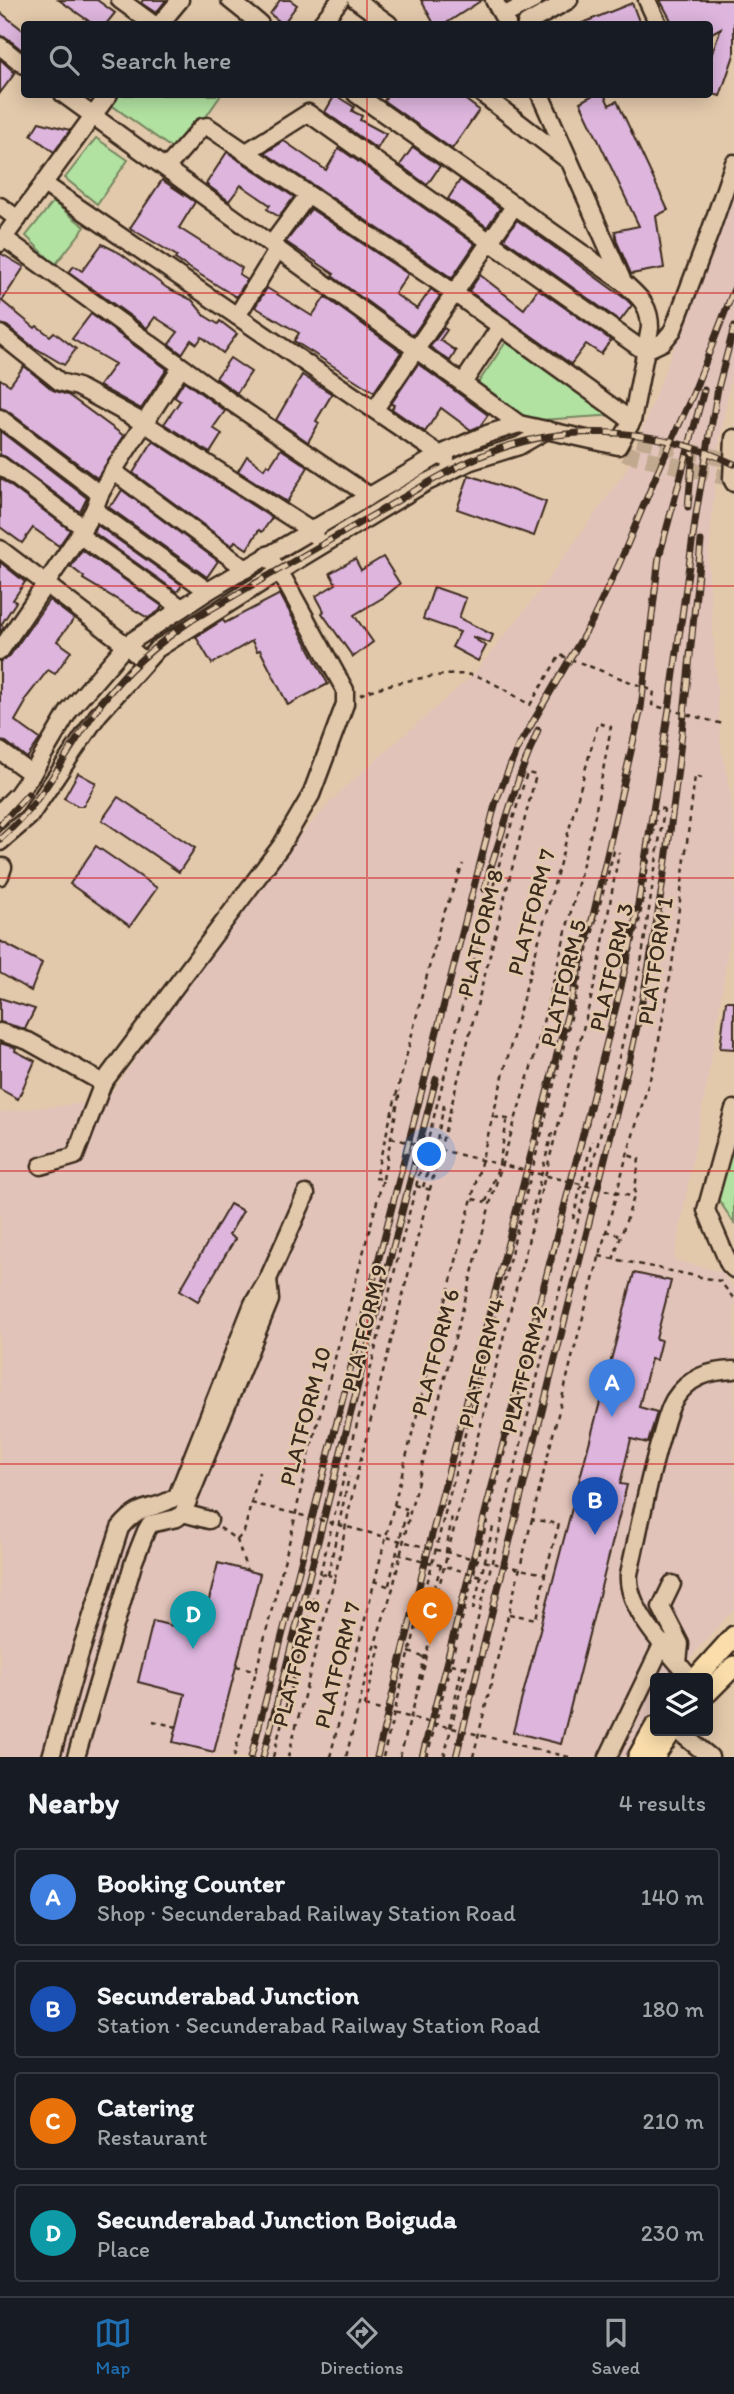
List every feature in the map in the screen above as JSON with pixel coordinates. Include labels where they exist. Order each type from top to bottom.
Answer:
[{"type":"main road","points":[[701,1673],[734,1636]]},
{"type":"main road","points":[[713,1687],[731,1668]]},
{"type":"main road","points":[[638,1757],[650,1736]]},
{"type":"main road","points":[[654,1757],[669,1736]]},
{"type":"street","points":[[120,0],[149,21]]},
{"type":"street","points":[[162,21],[180,0]]},
{"type":"street","points":[[230,0],[256,21]]},
{"type":"street","points":[[323,21],[340,0]]},
{"type":"street","points":[[356,0],[384,21]]},
{"type":"street","points":[[495,0],[505,20],[534,0]]},
{"type":"street","points":[[531,21],[569,0]]},
{"type":"street","points":[[647,0],[657,21]]},
{"type":"street","points":[[0,46],[21,63]]},
{"type":"street","points":[[68,98],[519,424],[618,446],[632,421],[650,328],[650,315],[643,301],[623,282],[362,98]]},
{"type":"street","points":[[106,98],[2,240],[368,495]]},
{"type":"street","points":[[486,98],[571,162]]},
{"type":"street","points":[[542,98],[623,282]]},
{"type":"street","points":[[245,153],[308,113],[644,351]]},
{"type":"street","points":[[166,168],[202,127],[207,126],[455,293],[632,421]]},
{"type":"street","points":[[644,351],[663,342],[673,330],[734,163]]},
{"type":"street","points":[[44,184],[441,454],[455,469]]},
{"type":"street","points":[[237,316],[275,247],[308,195]]},
{"type":"street","points":[[375,409],[515,205]]},
{"type":"street","points":[[0,206],[18,219]]},
{"type":"street","points":[[463,383],[500,327]]},
{"type":"street","points":[[0,334],[60,382],[78,387],[144,423],[310,530],[324,545]]},
{"type":"street","points":[[0,651],[82,531],[113,471],[181,367]]},
{"type":"street","points":[[0,418],[100,494]]},
{"type":"street","points":[[0,812],[10,795],[32,774],[69,711],[126,645],[208,591],[368,495],[441,454],[486,434],[519,424]]},
{"type":"street","points":[[0,842],[29,817],[98,715],[157,649],[425,484],[455,469],[519,446],[547,430]]},
{"type":"street","points":[[734,438],[734,483]]},
{"type":"street","points":[[0,465],[182,608]]},
{"type":"street","points":[[113,471],[246,569]]},
{"type":"street","points":[[94,510],[208,591]]},
{"type":"street","points":[[0,549],[145,662]]},
{"type":"street","points":[[41,1166],[75,1156],[103,1083],[281,846],[312,795],[345,704],[345,690],[280,572],[267,555]]},
{"type":"street","points":[[0,751],[32,774]]},
{"type":"street","points":[[10,795],[36,807]]},
{"type":"street","points":[[0,1032],[28,1041],[103,1083]]},
{"type":"street","points":[[734,1109],[706,1210],[729,1264],[734,1269]]},
{"type":"street","points":[[51,1757],[78,1660],[120,1528],[140,1509],[168,1503],[177,1496],[253,1304],[268,1279],[306,1194]]},
{"type":"street","points":[[76,1757],[134,1561],[146,1531],[150,1524],[177,1518],[183,1513],[270,1300],[268,1279]]},
{"type":"street","points":[[686,1673],[641,1613],[628,1586],[654,1462],[674,1401],[687,1386],[700,1377],[712,1371],[734,1370]]},
{"type":"street","points":[[183,1513],[209,1520]]},
{"type":"street","points":[[673,1584],[661,1607],[680,1644],[678,1663]]},
{"type":"street","points":[[608,1757],[663,1643]]},
{"type":"street","points":[[684,1736],[710,1757]]},
{"type":"path","points":[[345,704],[384,685],[468,674],[488,681],[530,705],[560,654],[654,691],[652,705],[723,724]]},
{"type":"path","name":"PLATFORM 7","points":[[330,1757],[518,1017],[598,723],[606,726]]},
{"type":"path","name":"PLATFORM 6","points":[[346,1757],[490,1204],[535,1054],[593,820],[611,727],[606,726]]},
{"type":"path","name":"PLATFORM 9","points":[[273,1757],[437,1103],[498,868],[527,773]]},
{"type":"path","name":"PLATFORM 8","points":[[288,1757],[335,1577],[356,1478],[536,775],[527,773]]},
{"type":"path","name":"PLATFORM 1","points":[[473,1757],[605,1231],[655,1062],[672,966],[695,776],[702,778]]},
{"type":"path","name":"PLATFORM 3","points":[[427,1757],[639,923],[657,808],[664,808]]},
{"type":"path","name":"PLATFORM 2","points":[[444,1757],[641,963],[664,808]]},
{"type":"path","name":"PLATFORM 5","points":[[383,1757],[614,851],[619,852]]},
{"type":"path","name":"PLATFORM 4","points":[[400,1757],[426,1656],[435,1602],[598,971],[619,852]]},
{"type":"path","name":"PLATFORM 10","points":[[234,1757],[304,1474],[383,1179],[374,1178],[399,1091],[441,921],[463,864]]},
{"type":"path","points":[[383,1179],[399,1091]]},
{"type":"path","points":[[437,1103],[452,1107]]},
{"type":"path","points":[[423,1187],[435,1150],[444,1105]]},
{"type":"path","points":[[494,1117],[507,1121],[515,1120]]},
{"type":"path","points":[[486,1202],[499,1165],[507,1121]]},
{"type":"path","points":[[522,1214],[533,1216],[554,1133],[543,1129]]},
{"type":"path","points":[[391,1138],[634,1197]]},
{"type":"path","points":[[586,1138],[598,1142]]},
{"type":"path","points":[[573,1219],[592,1142]]},
{"type":"path","points":[[613,1260],[619,1235],[634,1197],[639,1159],[627,1154]]},
{"type":"path","points":[[416,1186],[431,1189]]},
{"type":"path","points":[[473,1199],[490,1204]]},
{"type":"path","points":[[565,1219],[573,1219],[578,1223]]},
{"type":"path","points":[[605,1231],[619,1235]]},
{"type":"path","points":[[599,1256],[720,1281],[734,1299]]},
{"type":"path","points":[[237,1540],[244,1532],[259,1472]]},
{"type":"path","points":[[343,1477],[356,1478]]},
{"type":"path","points":[[320,1574],[328,1575],[349,1477]]},
{"type":"path","points":[[251,1503],[485,1562],[545,1574]]},
{"type":"path","points":[[391,1586],[409,1508],[394,1505]]},
{"type":"path","points":[[444,1512],[458,1517]]},
{"type":"path","points":[[446,1552],[452,1516]]},
{"type":"path","points":[[488,1518],[494,1523],[501,1523]]},
{"type":"path","points":[[507,1614],[536,1619],[559,1524],[531,1519]]},
{"type":"path","points":[[209,1520],[237,1540],[247,1570]]},
{"type":"path","points":[[473,1610],[494,1523]]},
{"type":"path","points":[[398,1554],[481,1576]]},
{"type":"path","points":[[421,1605],[429,1608],[441,1565]]},
{"type":"path","name":"PLATFORM 8","points":[[328,1575],[335,1577]]},
{"type":"path","name":"PLATFORM 7","points":[[374,1581],[391,1586]]},
{"type":"path","name":"PLATFORM 4","points":[[429,1608],[435,1602]]},
{"type":"path","points":[[465,1612],[473,1610],[479,1613]]},
{"type":"path","points":[[374,1645],[380,1646],[365,1706],[568,1757]]},
{"type":"path","points":[[409,1652],[426,1656]]},
{"type":"path","name":"PLATFORM 4","points":[[400,1757],[426,1656]]},
{"type":"path","points":[[449,1727],[461,1679],[467,1667],[452,1664]]},
{"type":"path","points":[[236,1666],[257,1671]]},
{"type":"path","points":[[153,1721],[177,1727]]},
{"type":"shaded area","points":[[734,181],[734,360],[718,451],[708,561],[721,746],[731,797],[734,835],[734,909],[713,1050],[674,1260],[722,1272],[734,1290],[734,1609],[696,1651],[682,1673],[650,1673],[650,1722],[628,1757],[0,1757],[0,1112],[105,1101],[286,850],[346,786],[472,676],[536,596],[626,471]]},
{"type":"green space","points":[[116,98],[219,98],[180,154],[110,104]]},
{"type":"green space","points":[[96,138],[128,160],[97,204],[65,178]]},
{"type":"green space","points":[[53,202],[85,227],[55,265],[26,236]]},
{"type":"green space","points":[[510,336],[618,415],[525,421],[476,386]]},
{"type":"green space","points":[[734,1130],[734,1223],[716,1196]]},
{"type":"building","points":[[59,0],[97,0],[115,13],[108,21],[89,21]]},
{"type":"building","points":[[143,0],[166,0],[156,13],[141,3]]},
{"type":"building","points":[[280,0],[290,0],[297,5],[285,21],[279,21],[270,14]]},
{"type":"building","points":[[421,0],[482,0],[450,21],[432,21]]},
{"type":"building","points":[[660,0],[734,0],[734,55],[720,96],[713,94],[713,51],[721,28],[713,32],[713,21],[671,21]]},
{"type":"building","points":[[632,3],[639,21],[587,21]]},
{"type":"building","points":[[0,12],[21,29],[21,49],[7,38],[0,36]]},
{"type":"building","points":[[0,59],[15,73],[0,93]]},
{"type":"building","points":[[333,98],[340,98],[354,107],[352,111],[362,116],[360,120],[386,134],[377,149],[325,112]]},
{"type":"building","points":[[386,98],[463,98],[479,110],[452,149],[384,101]]},
{"type":"building","points":[[588,98],[606,98],[609,105],[617,101],[668,210],[656,216],[664,268],[631,274],[615,231],[639,226],[580,102]]},
{"type":"building","points":[[39,122],[70,130],[54,152],[31,135]]},
{"type":"building","points":[[284,141],[326,170],[339,148],[475,244],[452,278],[265,153]]},
{"type":"building","points":[[413,147],[440,166],[427,185],[400,165]]},
{"type":"building","points":[[227,152],[294,197],[279,217],[267,209],[270,205],[241,185],[229,201],[206,184]]},
{"type":"building","points":[[162,180],[195,202],[179,228],[242,268],[239,274],[247,280],[236,297],[175,259],[177,256],[130,228]]},
{"type":"building","points":[[460,180],[500,208],[487,227],[448,199]]},
{"type":"building","points":[[311,209],[408,274],[395,294],[417,309],[431,289],[440,296],[413,335],[332,276],[334,274],[286,242]]},
{"type":"building","points":[[517,220],[627,300],[632,305],[620,321],[504,239]]},
{"type":"building","points":[[102,244],[120,253],[167,288],[192,300],[205,316],[218,324],[220,321],[237,334],[223,353],[202,337],[197,344],[191,340],[182,354],[169,344],[178,332],[155,317],[147,328],[69,272],[74,266],[82,271]]},
{"type":"building","points":[[0,253],[24,267],[2,301],[35,328],[37,326],[50,336],[54,332],[76,349],[64,365],[0,324]]},
{"type":"building","points":[[480,275],[524,309],[538,289],[611,340],[601,354],[586,344],[571,364],[469,291]]},
{"type":"building","points":[[267,288],[312,316],[325,297],[401,352],[374,392],[294,341],[299,333],[255,307]]},
{"type":"building","points":[[91,314],[167,369],[141,409],[99,386],[115,364],[72,339]]},
{"type":"building","points":[[444,328],[447,330],[440,340],[456,351],[450,361],[430,347]]},
{"type":"building","points":[[230,358],[251,372],[237,393],[216,378]]},
{"type":"building","points":[[418,364],[488,415],[480,426],[471,430],[441,408],[425,432],[392,409],[394,405],[391,404]]},
{"type":"building","points":[[24,366],[53,390],[68,395],[124,436],[97,478],[0,408],[0,379],[10,385]]},
{"type":"building","points":[[302,375],[332,394],[316,421],[319,423],[308,442],[276,420]]},
{"type":"building","points":[[184,381],[225,411],[213,428],[222,434],[210,453],[164,424],[180,401],[174,397]]},
{"type":"building","points":[[0,431],[87,498],[80,512],[0,455]]},
{"type":"building","points":[[153,441],[272,518],[262,532],[259,530],[247,549],[235,541],[232,546],[133,473]]},
{"type":"building","points":[[281,449],[308,467],[287,502],[238,471],[247,456],[264,469],[267,464],[270,466]]},
{"type":"building","points":[[469,475],[546,502],[534,536],[457,509]]},
{"type":"building","points":[[0,478],[70,530],[59,546],[33,528],[22,543],[0,527]]},
{"type":"building","points":[[122,490],[218,561],[207,577],[108,507]]},
{"type":"building","points":[[97,525],[182,585],[177,592],[93,532]]},
{"type":"building","points":[[82,550],[162,606],[159,611],[148,618],[83,579],[84,577],[71,567]]},
{"type":"building","points":[[383,557],[400,584],[354,615],[373,642],[353,657],[322,613],[324,611],[316,596],[336,584],[330,573],[355,559],[361,570]]},
{"type":"building","points":[[0,562],[25,582],[13,600],[16,602],[1,625],[4,627],[0,632]]},
{"type":"building","points":[[434,587],[466,598],[459,618],[493,635],[490,643],[473,637],[486,646],[478,661],[452,647],[460,632],[423,619]]},
{"type":"building","points":[[280,594],[328,684],[288,705],[260,650],[257,651],[252,641],[212,664],[196,637],[223,620],[225,623]]},
{"type":"building","points":[[49,600],[74,619],[57,641],[71,651],[55,674],[48,670],[24,701],[26,702],[15,721],[40,739],[27,758],[6,742],[0,741],[0,661],[9,657]]},
{"type":"building","points":[[78,773],[96,783],[83,806],[64,798]]},
{"type":"building","points":[[118,797],[195,848],[179,872],[102,820]]},
{"type":"building","points":[[96,846],[157,888],[130,926],[70,884]]},
{"type":"building","points":[[0,941],[42,963],[31,991],[0,973]]},
{"type":"building","points":[[0,998],[35,1009],[25,1029],[0,1022]]},
{"type":"building","points":[[726,1001],[734,1001],[734,1049],[720,1048]]},
{"type":"building","points":[[0,1043],[16,1048],[15,1051],[35,1061],[18,1099],[0,1089]]},
{"type":"building","points":[[230,1204],[243,1211],[229,1235],[235,1239],[198,1301],[180,1290]]},
{"type":"building","points":[[634,1273],[671,1281],[656,1339],[661,1340],[656,1360],[651,1359],[639,1407],[657,1412],[648,1443],[631,1439],[620,1484],[627,1485],[561,1744],[513,1732]]},
{"type":"building","points":[[218,1563],[260,1574],[214,1752],[173,1742],[185,1694],[138,1682],[153,1621],[201,1633]]},
{"type":"tunnel","points":[[732,479],[623,453],[618,446],[628,437],[733,461]]},
{"type":"railway","points":[[251,1757],[496,801],[517,749],[592,621],[620,562],[693,394],[734,289]]},
{"type":"railway","points":[[422,1757],[620,991],[635,923],[697,508],[718,388],[734,327]]},
{"type":"railway","points":[[377,1757],[430,1542],[593,916],[641,708],[659,557],[704,390]]},
{"type":"railway","points":[[0,839],[43,792],[102,702],[155,647],[192,620],[452,470],[512,445],[576,433],[608,433],[672,442],[734,464]]},
{"type":"railway","points":[[688,507],[693,452]]},
{"type":"railway","points":[[456,1757],[631,1054],[644,991],[666,863],[701,541]]},
{"type":"railway","points":[[484,889],[519,778],[538,730]]},
{"type":"railway","points":[[0,825],[28,794]]},
{"type":"railway","points":[[263,1757],[436,1079]]},
{"type":"place","name":"Booking Counter","points":[[612,1417]]},
{"type":"place","name":"Secunderabad Junction","points":[[595,1535]]},
{"type":"place","name":"Catering","points":[[430,1645]]},
{"type":"place","name":"Secunderabad Junction Boiguda","points":[[193,1649]]}]
